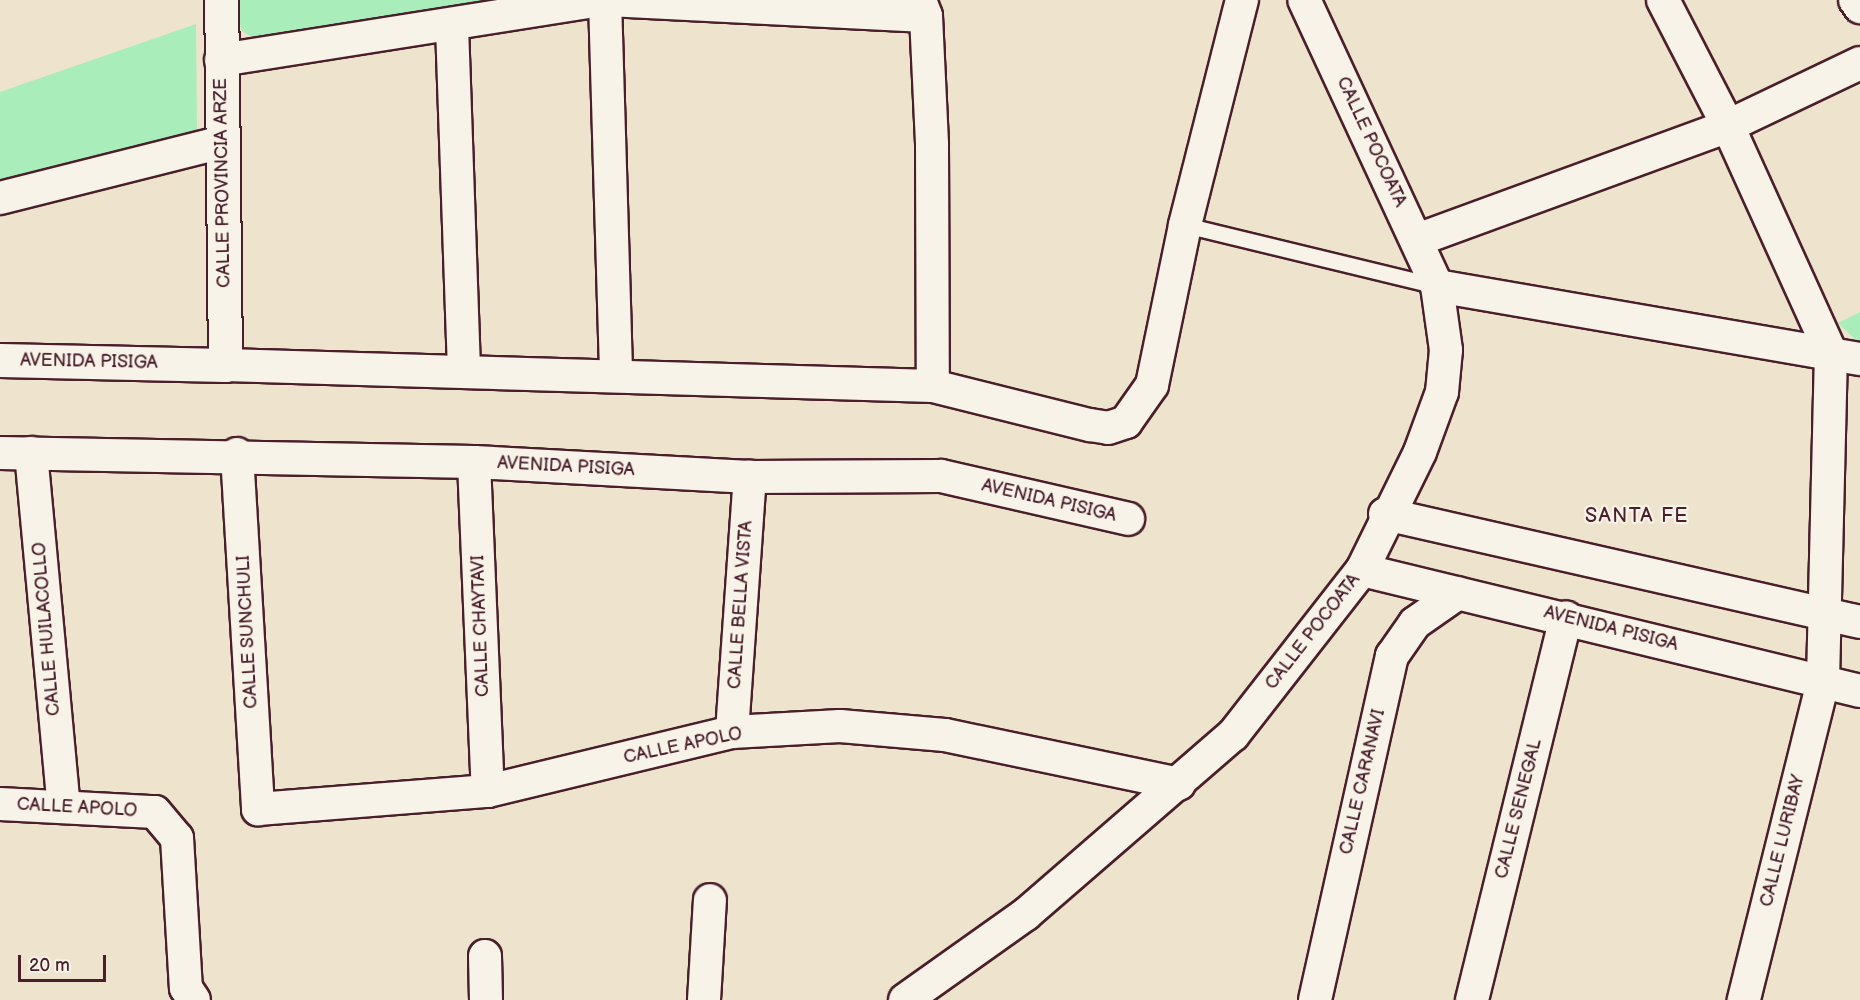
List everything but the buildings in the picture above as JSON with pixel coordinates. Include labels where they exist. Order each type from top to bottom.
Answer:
[{"type":"street","name":"CALLE PROVINCIA ARZE","points":[[221,0],[225,365]]},
{"type":"street","points":[[222,60],[452,26],[599,0]]},
{"type":"street","points":[[616,374],[607,0],[923,8],[933,386]]},
{"type":"street","name":"AVENIDA PISIGA","points":[[0,360],[464,368],[933,386],[1108,428],[1126,422],[1152,386],[1185,225],[1242,0]]},
{"type":"street","name":"CALLE POCOATA","points":[[905,1000],[1026,914],[1233,735],[1362,570],[1385,514],[1420,452],[1442,392],[1446,350],[1437,286],[1304,0]]},
{"type":"street","points":[[1663,0],[1846,356]]},
{"type":"street","points":[[1855,0],[1860,8]]},
{"type":"street","points":[[452,26],[464,368]]},
{"type":"street","points":[[1417,240],[1728,126],[1860,63]]},
{"type":"street","points":[[0,198],[222,142]]},
{"type":"street","points":[[1437,286],[1846,356]]},
{"type":"street","name":"CALLE LURIBAY","points":[[1744,1000],[1823,682],[1822,613],[1846,356]]},
{"type":"street","name":"AVENIDA PISIGA","points":[[0,453],[237,454],[474,462],[750,477],[941,476],[1128,519]]},
{"type":"street","name":"CALLE HUILACOLLO","points":[[31,453],[64,806]]},
{"type":"street","name":"CALLE SUNCHULI","points":[[237,454],[258,809]]},
{"type":"street","name":"CALLE CHAYTAVI","points":[[474,462],[488,791]]},
{"type":"street","name":"CALLE BELLA VISTA","points":[[732,732],[750,477]]},
{"type":"street","points":[[1385,514],[1860,622]]},
{"type":"street","name":"AVENIDA PISIGA","points":[[1362,570],[1566,617],[1860,691]]},
{"type":"street","name":"CALLE CARANAVI","points":[[1315,1000],[1392,656],[1415,623],[1458,593]]},
{"type":"street","name":"CALLE SENEGAL","points":[[1472,1000],[1566,617]]},
{"type":"street","name":"CALLE APOLO","points":[[258,809],[488,791],[732,732],[840,726],[945,735],[1179,784]]},
{"type":"street","name":"CALLE APOLO","points":[[0,804],[155,812],[177,838],[186,988],[194,1000]]},
{"type":"street","points":[[704,1000],[710,900]]},
{"type":"street","points":[[486,956],[486,1000]]},
{"type":"lane","points":[[1185,225],[1437,286]]},
{"type":"green space","points":[[237,0],[491,0],[259,42],[241,30]]},
{"type":"green space","points":[[196,24],[197,130],[0,182],[0,92]]},
{"type":"green space","points":[[1860,312],[1860,344],[1838,323]]},
{"type":"district","name":"SANTA FE","points":[[1637,516]]}]
